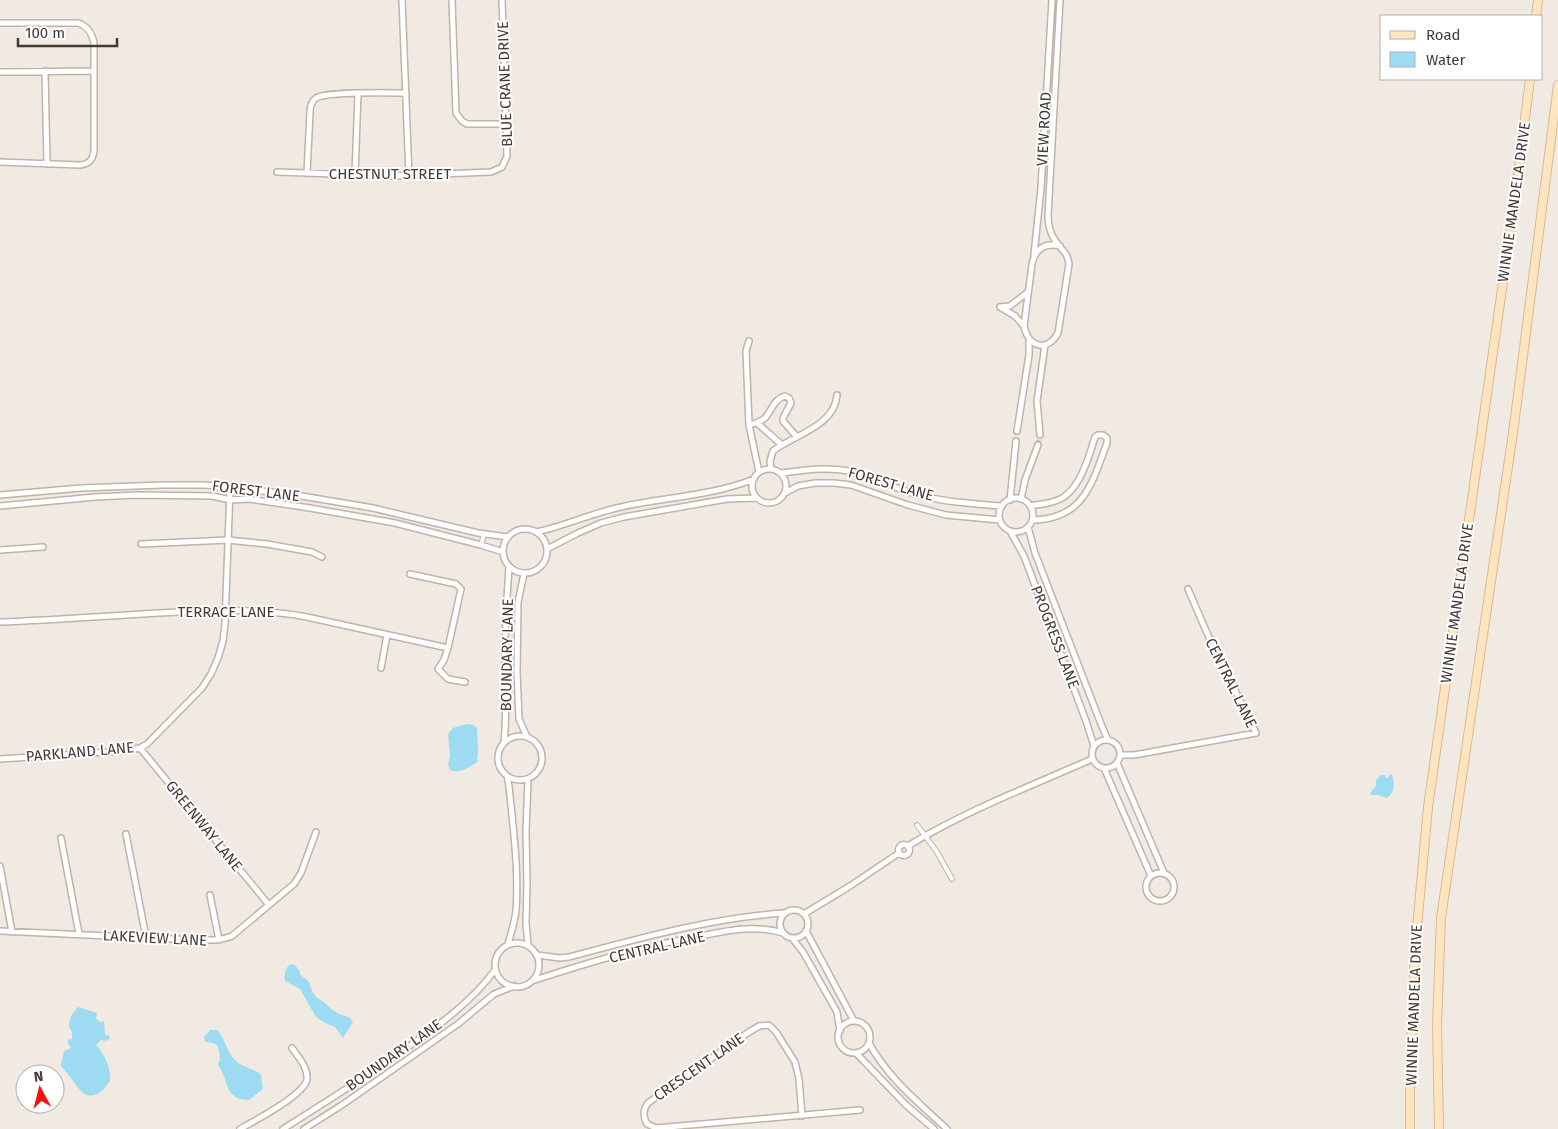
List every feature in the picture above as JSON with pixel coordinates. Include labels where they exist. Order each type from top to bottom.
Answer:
[{"type":"main road","points":[[1536,15],[1538,0]]},
{"type":"main road","name":"WINNIE MANDELA DRIVE","points":[[1410,1129],[1414,948],[1428,807],[1514,205],[1530,80]]},
{"type":"main road","name":"WINNIE MANDELA DRIVE","points":[[1438,1129],[1437,1025],[1441,918],[1513,434],[1558,85]]},
{"type":"street","points":[[402,0],[409,176]]},
{"type":"street","points":[[452,0],[456,113],[467,124],[506,124]]},
{"type":"street","name":"BLUE CRANE DRIVE","points":[[502,0],[507,156],[502,167]]},
{"type":"street","name":"VIEW ROAD","points":[[1029,340],[1024,326],[1034,258],[1041,188],[1052,0]]},
{"type":"street","name":"VIEW ROAD","points":[[1044,345],[1050,343],[1058,333],[1069,264],[1066,253],[1054,240],[1048,216],[1060,0]]},
{"type":"street","points":[[0,23],[78,23],[84,25],[93,37],[94,71],[93,157],[88,163],[80,166],[0,162]]},
{"type":"street","points":[[46,71],[47,164]]},
{"type":"street","points":[[0,72],[94,71]]},
{"type":"street","points":[[307,173],[310,112],[312,102],[315,99],[322,96],[358,93],[406,93]]},
{"type":"street","points":[[355,175],[358,93]]},
{"type":"street","name":"CHESTNUT STREET","points":[[277,172],[409,176],[491,172],[502,167]]},
{"type":"street","points":[[1034,258],[1040,248],[1044,246],[1053,244],[1060,246]]},
{"type":"street","points":[[1024,326],[1015,316],[1000,307],[1010,306],[1028,292]]},
{"type":"street","points":[[1016,431],[1029,340],[1044,345],[1037,401],[1040,435]]},
{"type":"street","points":[[749,341],[746,351],[749,426],[759,472]]},
{"type":"street","points":[[770,469],[773,451],[820,423],[833,410],[837,395]]},
{"type":"street","points":[[749,426],[765,418],[779,399],[785,396],[789,398],[790,402],[783,421],[797,437]]},
{"type":"street","points":[[756,423],[782,445]]},
{"type":"street","points":[[1030,506],[1059,500],[1066,494],[1077,483],[1086,465],[1095,437],[1103,435],[1107,438],[1107,443],[1091,484],[1080,501],[1066,512],[1048,520],[1033,520]]},
{"type":"street","points":[[1010,500],[1016,441]]},
{"type":"street","points":[[1022,499],[1025,480],[1038,445]]},
{"type":"street","points":[[547,549],[601,523],[624,517],[727,498],[757,498],[772,503],[785,493],[786,483],[781,473],[770,469],[759,472],[754,479],[752,487],[757,498]]},
{"type":"street","name":"FOREST LANE","points":[[781,473],[836,469],[853,472],[919,495],[975,504],[1002,506]]},
{"type":"street","points":[[536,532],[557,528],[602,511],[726,488],[754,479]]},
{"type":"street","name":"FOREST LANE","points":[[785,493],[798,486],[815,483],[851,485],[908,505],[946,515],[1000,520]]},
{"type":"street","name":"FOREST LANE","points":[[0,496],[133,485],[205,485],[290,494],[373,508],[484,534],[508,537]]},
{"type":"street","name":"PARKLAND LANE","points":[[0,759],[124,751],[140,748],[151,740],[202,688],[211,674],[223,641],[226,610],[230,489]]},
{"type":"street","name":"FOREST LANE","points":[[0,506],[137,495],[213,496],[230,500],[278,503],[353,515],[481,545],[503,552]]},
{"type":"street","points":[[1013,498],[1022,499],[1032,510],[1033,520],[1028,527],[1020,531],[1010,531],[1002,525],[1000,520],[999,515],[1002,506],[1010,500],[1013,498]]},
{"type":"street","name":"PROGRESS LANE","points":[[1028,527],[1038,561],[1108,740]]},
{"type":"street","points":[[526,529],[542,536],[547,549],[547,555],[542,566],[537,570],[524,574],[514,571],[506,563],[503,552],[508,537],[516,531],[526,529]]},
{"type":"street","name":"PROGRESS LANE","points":[[1010,531],[1024,556],[1094,746]]},
{"type":"street","points":[[481,545],[484,534]]},
{"type":"street","points":[[142,544],[228,540],[267,544],[312,552],[322,557]]},
{"type":"street","points":[[0,550],[43,547]]},
{"type":"street","name":"BOUNDARY LANE","points":[[504,742],[506,724],[506,612],[510,567]]},
{"type":"street","points":[[410,574],[456,584],[462,589],[448,648],[444,660],[438,669],[448,678],[465,682]]},
{"type":"street","name":"BOUNDARY LANE","points":[[524,574],[518,602],[517,672],[519,719],[527,737]]},
{"type":"street","name":"CENTRAL LANE","points":[[1120,755],[1134,755],[1256,733],[1206,633],[1188,589]]},
{"type":"street","name":"TERRACE LANE","points":[[0,622],[226,610],[286,613],[448,648]]},
{"type":"street","points":[[381,668],[387,635]]},
{"type":"street","points":[[516,736],[527,737],[538,745],[542,757],[539,770],[535,775],[521,781],[514,780],[501,771],[498,764],[498,756],[504,742],[516,736]]},
{"type":"street","points":[[1108,740],[1116,744],[1120,755],[1117,763],[1109,768],[1097,766],[1092,759],[1094,746],[1100,741],[1108,740]]},
{"type":"street","name":"GREENWAY LANE","points":[[140,748],[269,905]]},
{"type":"street","points":[[900,853],[900,846],[905,844],[908,846],[940,827],[1092,759]]},
{"type":"street","points":[[1117,763],[1164,873]]},
{"type":"street","points":[[1104,768],[1151,876]]},
{"type":"street","points":[[506,776],[510,795],[515,855],[516,900],[516,912],[508,944]]},
{"type":"street","points":[[528,779],[526,923],[528,945]]},
{"type":"street","points":[[917,825],[926,835],[952,879]]},
{"type":"street","name":"LAKEVIEW LANE","points":[[0,931],[195,940],[219,940],[232,936],[294,884],[298,879],[316,832]]},
{"type":"street","points":[[126,834],[146,937]]},
{"type":"street","points":[[61,838],[79,934]]},
{"type":"street","points":[[900,853],[904,856],[908,855],[910,850],[908,846]]},
{"type":"street","points":[[792,938],[800,936],[806,931],[808,922],[804,914],[900,853]]},
{"type":"street","points":[[0,866],[12,932]]},
{"type":"street","points":[[1157,873],[1164,873],[1174,881],[1173,894],[1164,901],[1151,899],[1147,894],[1147,881],[1157,873]]},
{"type":"street","points":[[210,895],[219,940]]},
{"type":"street","name":"CENTRAL LANE","points":[[537,956],[570,957],[679,928],[746,917],[784,914],[790,910],[796,910],[804,914]]},
{"type":"street","points":[[783,933],[780,920],[784,914]]},
{"type":"street","name":"CENTRAL LANE","points":[[532,981],[668,942],[748,928],[764,928],[783,933],[792,938],[803,952],[837,1012],[840,1031],[839,1040],[843,1048],[856,1053],[906,1105],[934,1129]]},
{"type":"street","points":[[806,931],[854,1021]]},
{"type":"street","points":[[508,944],[528,945],[537,956],[539,969],[537,976],[526,985],[514,986],[498,977],[495,970],[497,955],[508,944]]},
{"type":"street","name":"BOUNDARY LANE","points":[[282,1129],[351,1086],[443,1021],[470,999],[495,970]]},
{"type":"street","name":"BOUNDARY LANE","points":[[304,1129],[408,1060],[458,1024],[494,994],[514,986]]},
{"type":"street","points":[[840,1031],[847,1023],[854,1021],[866,1026],[870,1035],[869,1043],[864,1050],[856,1053]]},
{"type":"street","name":"CRESCENT LANE","points":[[802,1116],[799,1079],[795,1062],[776,1032],[769,1025],[754,1028],[648,1103],[644,1113],[647,1124],[656,1128],[802,1116],[860,1110]]},
{"type":"street","points":[[869,1043],[876,1057],[896,1081],[947,1129]]},
{"type":"street","points":[[240,1129],[304,1088],[307,1080],[305,1069],[292,1048]]},
{"type":"street","points":[[737,1121],[737,1129]]},
{"type":"water","points":[[467,724],[474,725],[477,728],[477,762],[461,771],[450,770],[448,764],[450,756],[448,734],[453,728]]},
{"type":"water","points":[[1390,774],[1394,782],[1391,794],[1386,798],[1371,795],[1370,793],[1376,786],[1376,780],[1381,775],[1385,775],[1388,778]]},
{"type":"water","points":[[294,964],[301,976],[309,982],[317,998],[336,1012],[349,1017],[353,1022],[343,1038],[335,1027],[316,1017],[300,989],[285,981],[285,974],[289,965]]},
{"type":"water","points":[[78,1007],[97,1013],[96,1019],[101,1022],[104,1021],[105,1034],[110,1039],[101,1040],[96,1045],[107,1062],[110,1081],[100,1092],[94,1095],[86,1095],[82,1092],[65,1070],[65,1064],[61,1064],[64,1051],[71,1047],[68,1044],[68,1040],[72,1039],[72,1032],[69,1026],[71,1016]]},
{"type":"water","points":[[210,1030],[217,1030],[236,1061],[261,1075],[263,1089],[249,1100],[235,1097],[228,1088],[218,1065],[220,1059],[218,1046],[205,1042],[204,1037]]},
{"type":"tunnel","points":[[1038,445],[1040,435]]}]
